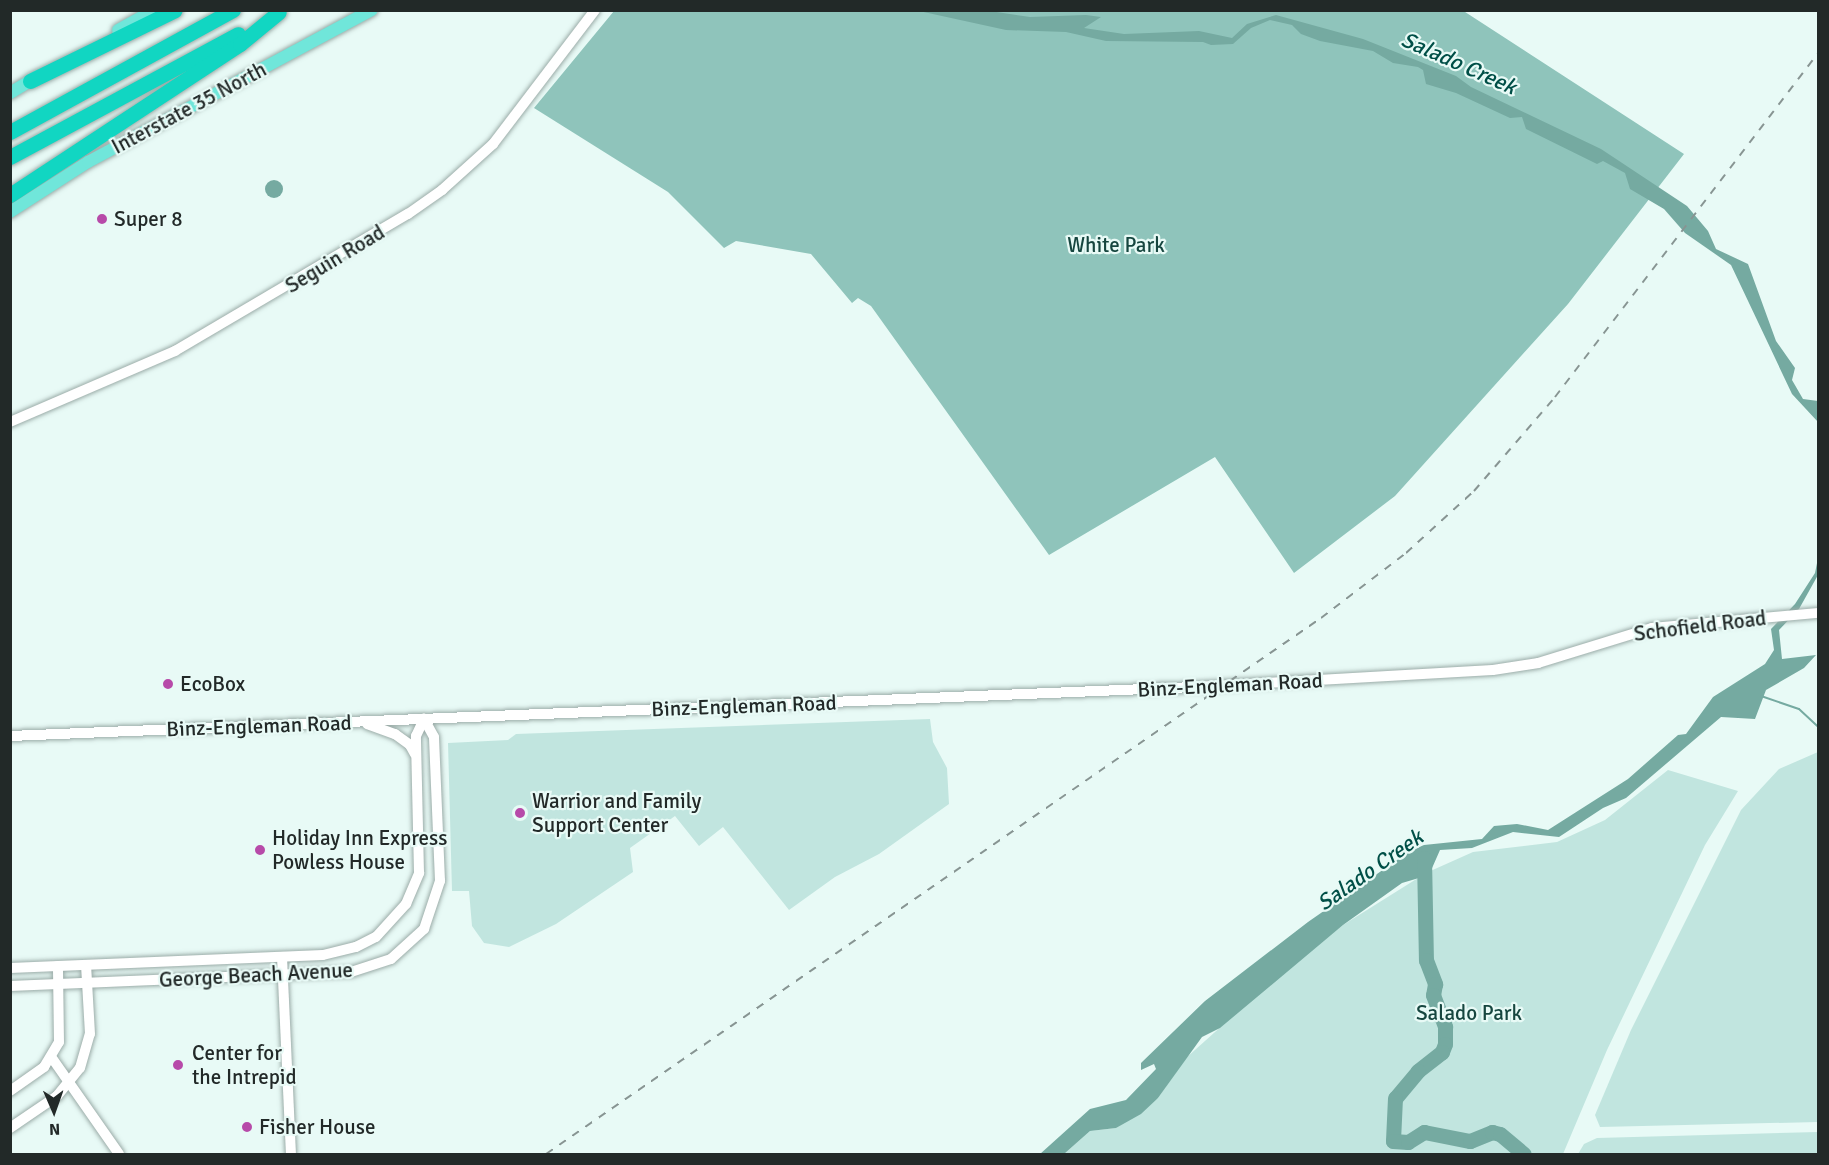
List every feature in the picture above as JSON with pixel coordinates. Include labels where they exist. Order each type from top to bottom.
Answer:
[{"type":"highway","points":[[30,81],[175,10]]},
{"type":"highway","points":[[10,132],[233,10]]},
{"type":"highway","points":[[10,157],[281,11]]},
{"type":"highway","points":[[10,195],[240,44],[281,11]]},
{"type":"main road","points":[[10,93],[154,10]]},
{"type":"main road","name":"Interstate 35 North","points":[[10,212],[88,162],[372,10]]},
{"type":"street","name":"Seguin Road","points":[[10,423],[175,351],[408,214],[493,144],[595,10]]},
{"type":"street","name":"Schofield Road","points":[[1478,670],[1538,663],[1623,635],[1671,625],[1818,613]]},
{"type":"street","name":"Binz-Engleman Road","points":[[10,736],[1196,687],[1478,670]]},
{"type":"street","name":"George Beach Avenue","points":[[10,968],[323,955],[356,947],[385,930],[406,904],[421,862],[416,736],[424,719]]},
{"type":"street","name":"George Beach Avenue","points":[[10,986],[283,976],[372,968],[400,953],[424,929],[436,902],[441,870],[434,737],[424,719]]},
{"type":"street","points":[[361,722],[403,739],[417,759]]},
{"type":"street","points":[[282,957],[291,1155]]},
{"type":"street","points":[[10,1128],[69,1083],[80,1068],[89,1041],[86,965]]},
{"type":"street","points":[[10,1091],[52,1058],[61,1031],[58,966]]},
{"type":"street","points":[[52,1058],[119,1155]]},
{"type":"green space","name":"White Park","points":[[1462,10],[1684,154],[1568,304],[1395,496],[1294,573],[1215,457],[1049,555],[871,306],[858,298],[852,303],[811,254],[736,241],[724,248],[668,192],[534,108],[614,11]]},
{"type":"green space","points":[[930,719],[933,742],[947,768],[949,804],[879,854],[835,877],[789,910],[723,827],[699,846],[675,816],[630,848],[633,872],[556,924],[509,947],[484,943],[472,926],[469,891],[452,891],[448,743],[508,740],[516,734]]},
{"type":"green space","points":[[1818,752],[1818,1122],[1600,1127],[1595,1115],[1631,1030],[1741,810],[1779,769]]},
{"type":"green space","name":"Salado Park","points":[[1668,770],[1738,791],[1705,845],[1607,1050],[1563,1154],[1064,1154],[1090,1131],[1116,1128],[1158,1098],[1186,1058],[1263,989],[1343,925],[1426,873],[1473,852],[1557,842],[1605,820]]},
{"type":"green space","points":[[1818,1132],[1818,1154],[1578,1154],[1584,1144],[1597,1138]]},
{"type":"shaded area","points":[[919,11],[990,11],[1030,17],[1086,15],[1101,17],[1084,28],[1124,34],[1199,31],[1232,38],[1247,24],[1276,15],[1363,39],[1456,76],[1471,87],[1601,149],[1687,206],[1708,231],[1716,249],[1748,264],[1776,341],[1795,368],[1792,380],[1803,399],[1818,401],[1818,422],[1792,394],[1731,265],[1685,233],[1664,209],[1630,189],[1625,173],[1603,161],[1597,164],[1526,129],[1522,117],[1510,118],[1456,93],[1426,84],[1423,70],[1418,67],[1393,63],[1373,51],[1320,41],[1301,34],[1292,25],[1270,20],[1251,28],[1233,44],[1211,45],[1203,42],[1106,41],[1066,32],[1006,30]]},
{"type":"shaded area","points":[[270,180],[278,180],[283,185],[281,196],[270,198],[265,193],[265,185]]},
{"type":"shaded area","points":[[1818,558],[1818,575],[1799,609],[1779,630],[1782,659],[1816,655],[1804,668],[1766,690],[1755,719],[1721,717],[1626,798],[1603,808],[1559,837],[1513,832],[1472,848],[1440,850],[1429,875],[1402,883],[1343,925],[1220,1028],[1202,1037],[1158,1098],[1141,1114],[1116,1128],[1090,1131],[1064,1154],[1040,1154],[1090,1109],[1126,1100],[1156,1069],[1154,1064],[1141,1070],[1141,1063],[1205,1001],[1308,922],[1410,851],[1424,845],[1482,839],[1494,826],[1517,824],[1548,830],[1628,779],[1678,735],[1686,734],[1713,697],[1765,664],[1774,650],[1771,629],[1795,604],[1815,573]]},
{"type":"waterway","points":[[1761,696],[1799,709],[1817,726]]},
{"type":"waterway","name":"Salado Creek","points":[[1424,858],[1426,960],[1435,984],[1433,995],[1445,1027],[1445,1044],[1442,1052],[1418,1071],[1395,1098],[1393,1141],[1408,1142],[1424,1132],[1470,1141],[1492,1132],[1500,1134],[1524,1154]]},
{"type":"railway","points":[[546,1154],[1321,618],[1406,553],[1474,491],[1555,397],[1818,53]]},
{"type":"place","name":"Super 8","points":[[102,219]]},
{"type":"place","name":"EcoBox","points":[[168,684]]},
{"type":"place","name":"Warrior and Family Support Center","points":[[520,813]]},
{"type":"place","name":"Holiday Inn Express Powless House","points":[[260,850]]},
{"type":"place","name":"Center for the Intrepid","points":[[178,1065]]},
{"type":"place","name":"Fisher House","points":[[247,1127]]}]
